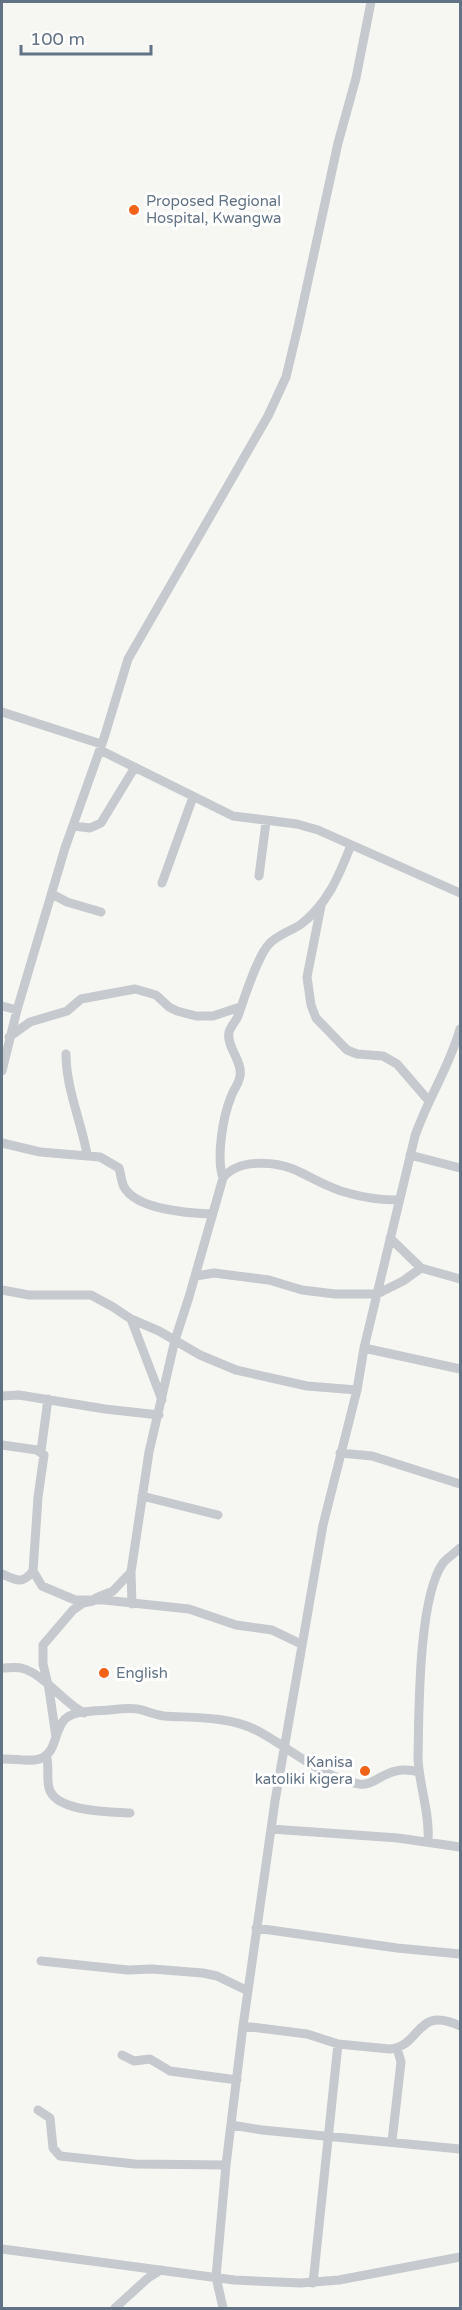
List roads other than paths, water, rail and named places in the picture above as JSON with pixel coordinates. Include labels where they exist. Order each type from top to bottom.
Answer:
[{"type":"street","points":[[2,1071],[9,1037],[52,894],[129,659],[268,416],[286,377],[319,238],[338,143],[356,78],[371,2]]},
{"type":"street","points":[[2,712],[101,747],[135,767],[233,816],[308,827],[460,894]]},
{"type":"street","points":[[74,826],[90,828],[101,823],[135,767]]},
{"type":"street","points":[[162,883],[193,797]]},
{"type":"street","points":[[259,876],[266,822]]},
{"type":"street","points":[[223,1178],[219,1161],[225,1125],[231,1096],[240,1076],[229,1033],[268,945],[300,924],[321,906],[351,845]]},
{"type":"street","points":[[52,894],[67,902],[101,912]]},
{"type":"street","points":[[321,906],[307,976],[311,1005],[316,1018],[347,1050],[357,1054],[372,1054],[390,1059],[404,1071],[429,1101]]},
{"type":"street","points":[[9,1037],[30,1022],[67,1011],[81,999],[135,989],[156,995],[172,1009],[196,1016],[215,1016],[240,1007]]},
{"type":"street","points":[[2,1006],[17,1010]]},
{"type":"street","points":[[214,2308],[222,2304],[216,2277],[226,2165],[256,1928],[301,1644],[323,1525],[357,1390],[364,1348],[410,1155],[420,1121],[447,1070],[460,1029]]},
{"type":"street","points":[[66,1054],[67,1075],[83,1130],[87,1154]]},
{"type":"street","points":[[2,1143],[40,1152],[87,1154],[100,1157],[118,1167],[124,1187],[140,1201],[176,1210],[212,1214]]},
{"type":"street","points":[[410,1155],[460,1168]]},
{"type":"street","points":[[132,1604],[131,1572],[148,1452],[159,1415],[175,1340],[223,1178],[230,1171],[245,1165],[279,1166],[293,1169],[322,1185],[347,1193],[381,1200],[399,1200]]},
{"type":"street","points":[[390,1238],[421,1268],[460,1279]]},
{"type":"street","points":[[195,1276],[214,1273],[269,1280],[302,1290],[335,1294],[377,1294],[403,1281],[421,1268]]},
{"type":"street","points":[[2,1290],[29,1295],[91,1295],[200,1355],[236,1370],[307,1386],[357,1390]]},
{"type":"street","points":[[131,1319],[162,1400]]},
{"type":"street","points":[[364,1348],[460,1369]]},
{"type":"street","points":[[2,1396],[19,1395],[159,1415]]},
{"type":"street","points":[[2,1574],[22,1580],[27,1579],[33,1571],[38,1497],[44,1459],[41,1451],[48,1400]]},
{"type":"street","points":[[2,1445],[41,1451]]},
{"type":"street","points":[[340,1453],[372,1456],[460,1484]]},
{"type":"street","points":[[142,1496],[218,1515]]},
{"type":"street","points":[[428,1841],[427,1810],[419,1772],[424,1634],[429,1603],[442,1565],[460,1548]]},
{"type":"street","points":[[33,1571],[42,1586],[75,1600],[93,1601],[113,1591],[131,1572]]},
{"type":"street","points":[[56,1737],[42,1658],[45,1641],[73,1610],[83,1603],[105,1600],[189,1609],[236,1625],[272,1630],[301,1644]]},
{"type":"street","points":[[2,1668],[23,1669],[48,1683],[66,1701],[84,1713]]},
{"type":"street","points":[[2,1759],[36,1760],[46,1755],[53,1747],[65,1719],[84,1713],[135,1709],[158,1715],[246,1725],[331,1774],[359,1784],[369,1784],[386,1773],[396,1770],[409,1769],[419,1772]]},
{"type":"street","points":[[46,1755],[49,1789],[57,1800],[84,1809],[130,1813]]},
{"type":"street","points":[[271,1829],[428,1841],[460,1847]]},
{"type":"street","points":[[256,1928],[397,1948],[460,1954]]},
{"type":"street","points":[[41,1961],[128,1970],[152,1969],[203,1973],[217,1976],[248,1991]]},
{"type":"street","points":[[243,2026],[308,2034],[338,2044],[382,2049],[397,2048],[430,2020],[441,2019],[460,2026]]},
{"type":"street","points":[[313,2283],[338,2044]]},
{"type":"street","points":[[392,2142],[401,2068],[397,2048]]},
{"type":"street","points":[[122,2055],[134,2061],[146,2058],[154,2060],[176,2073],[237,2079]]},
{"type":"street","points":[[38,2110],[50,2118],[53,2148],[60,2156],[135,2164],[226,2165]]},
{"type":"street","points":[[231,2125],[328,2137],[460,2149]]},
{"type":"street","points":[[2,2249],[234,2280],[313,2283],[460,2257]]},
{"type":"street","points":[[115,2308],[148,2278],[163,2270]]},
{"type":"place","name":"Proposed Regional Hospital, Kwangwa","points":[[134,210]]},
{"type":"place","name":"English","points":[[104,1673]]},
{"type":"place","name":"Kanisa katoliki kigera","points":[[365,1771]]}]
